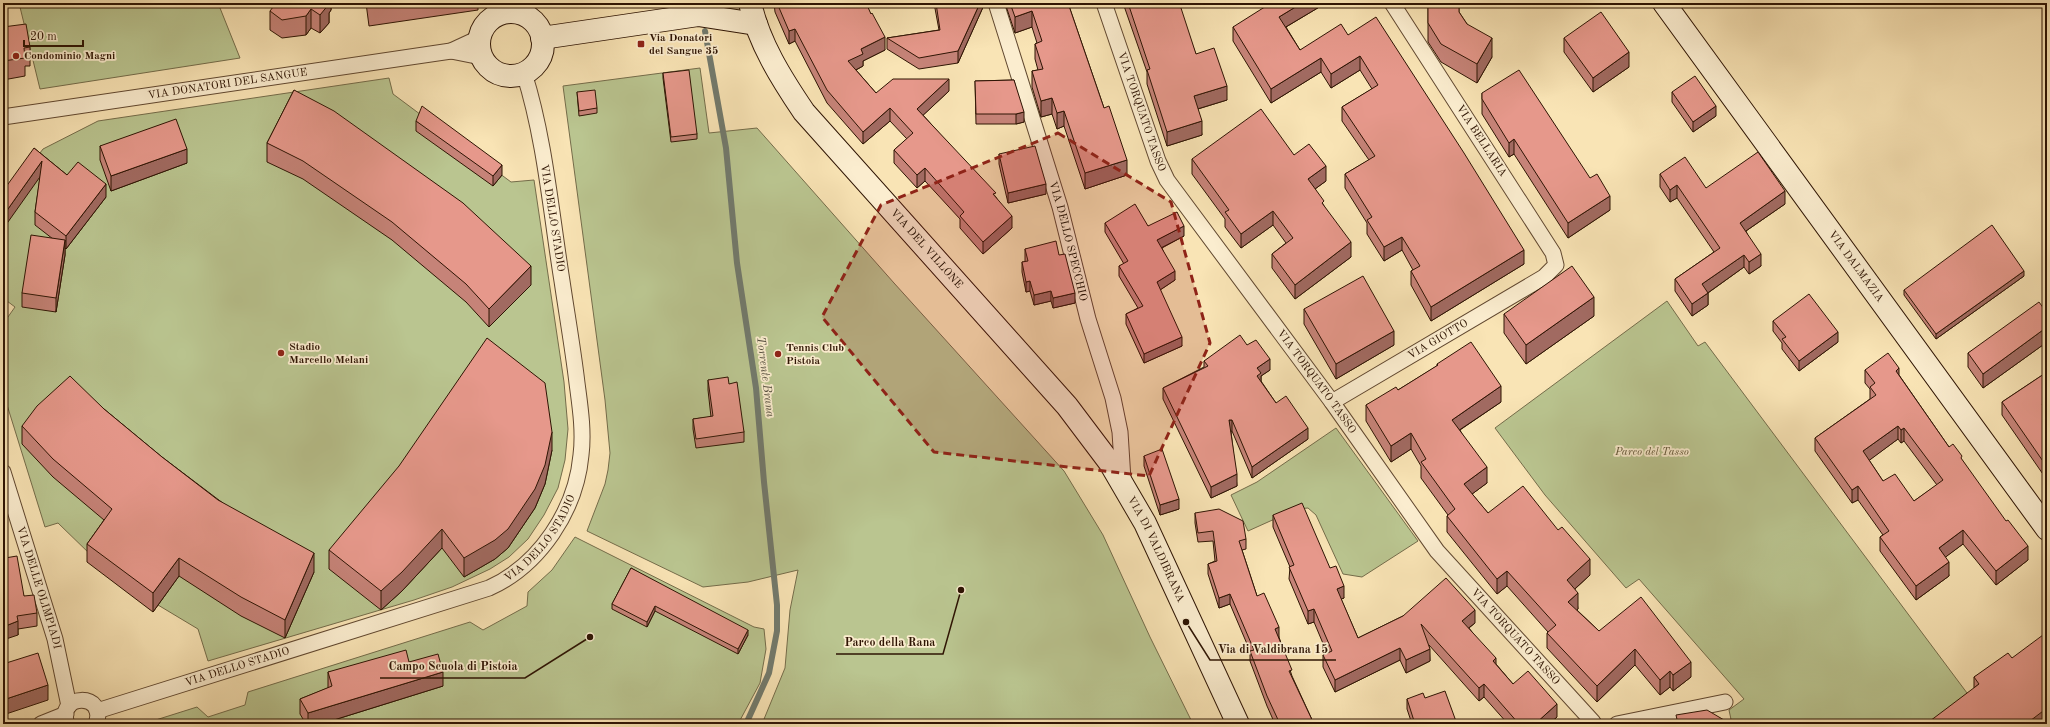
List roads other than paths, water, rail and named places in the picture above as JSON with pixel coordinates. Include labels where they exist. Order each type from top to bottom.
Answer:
[{"type":"street","points":[[698,16],[722,3]]},
{"type":"street","name":"VIA DEL VILLONE","points":[[750,3],[756,24],[778,72],[814,125],[1067,406],[1107,458],[1123,484]]},
{"type":"street","name":"VIA DELLO SPECCHIO","points":[[996,3],[1060,207],[1088,320],[1116,408],[1120,432],[1123,484]]},
{"type":"street","name":"VIA TORQUATO TASSO","points":[[1104,3],[1158,161],[1167,180],[1332,402],[1437,551],[1591,723]]},
{"type":"street","name":"VIA BELLARIA","points":[[1392,3],[1553,253],[1556,265],[1544,277]]},
{"type":"street","name":"VIA DALMAZIA","points":[[1664,3],[2047,529]]},
{"type":"street","points":[[507,7],[527,16],[535,22],[542,38],[542,53],[539,60],[532,68],[524,73],[514,76],[504,76],[486,66],[480,47],[482,28],[489,20],[507,7]]},
{"type":"street","points":[[542,38],[698,16],[756,24]]},
{"type":"street","name":"VIA DONATORI DEL SANGUE","points":[[3,117],[480,47]]},
{"type":"street","name":"VIA DELLO STADIO","points":[[97,718],[489,588],[505,579],[522,566],[536,553],[560,524],[574,488],[582,455],[581,416],[572,346],[536,118],[524,73]]},
{"type":"street","name":"VIA GIOTTO","points":[[1332,402],[1544,277]]},
{"type":"street","name":"VIA DELLE OLIMPIADI","points":[[3,472],[55,640],[67,714]]},
{"type":"street","name":"VIA DI VALDIBRANA","points":[[1123,484],[1145,523],[1238,724]]},
{"type":"street","points":[[41,724],[67,714],[75,701],[84,700],[92,704],[97,718]]},
{"type":"street","points":[[1617,724],[1725,702]]},
{"type":"street","points":[[1591,723],[1609,724]]},
{"type":"waterway","name":"Torrente Brana","points":[[705,31],[726,148],[737,263],[756,388],[777,605],[777,631],[769,673],[746,724]]},
{"type":"place","name":"Via Donatori del Sangue 35","points":[[641,44]]},
{"type":"place","name":"Condominio Magni","points":[[16,56]]},
{"type":"place","name":"Stadio Marcello Melani","points":[[281,353]]},
{"type":"place","name":"Tennis Club Pistoia","points":[[778,354]]},
{"type":"place","name":"Parco della Rana","points":[[961,590]]},
{"type":"place","name":"Via di Valdibrana 15","points":[[1186,622]]},
{"type":"place","name":"Campo Scuola di Pistoia","points":[[590,637]]},
{"type":"park label","name":"Parco del Tasso","points":[[1652,452]]}]
